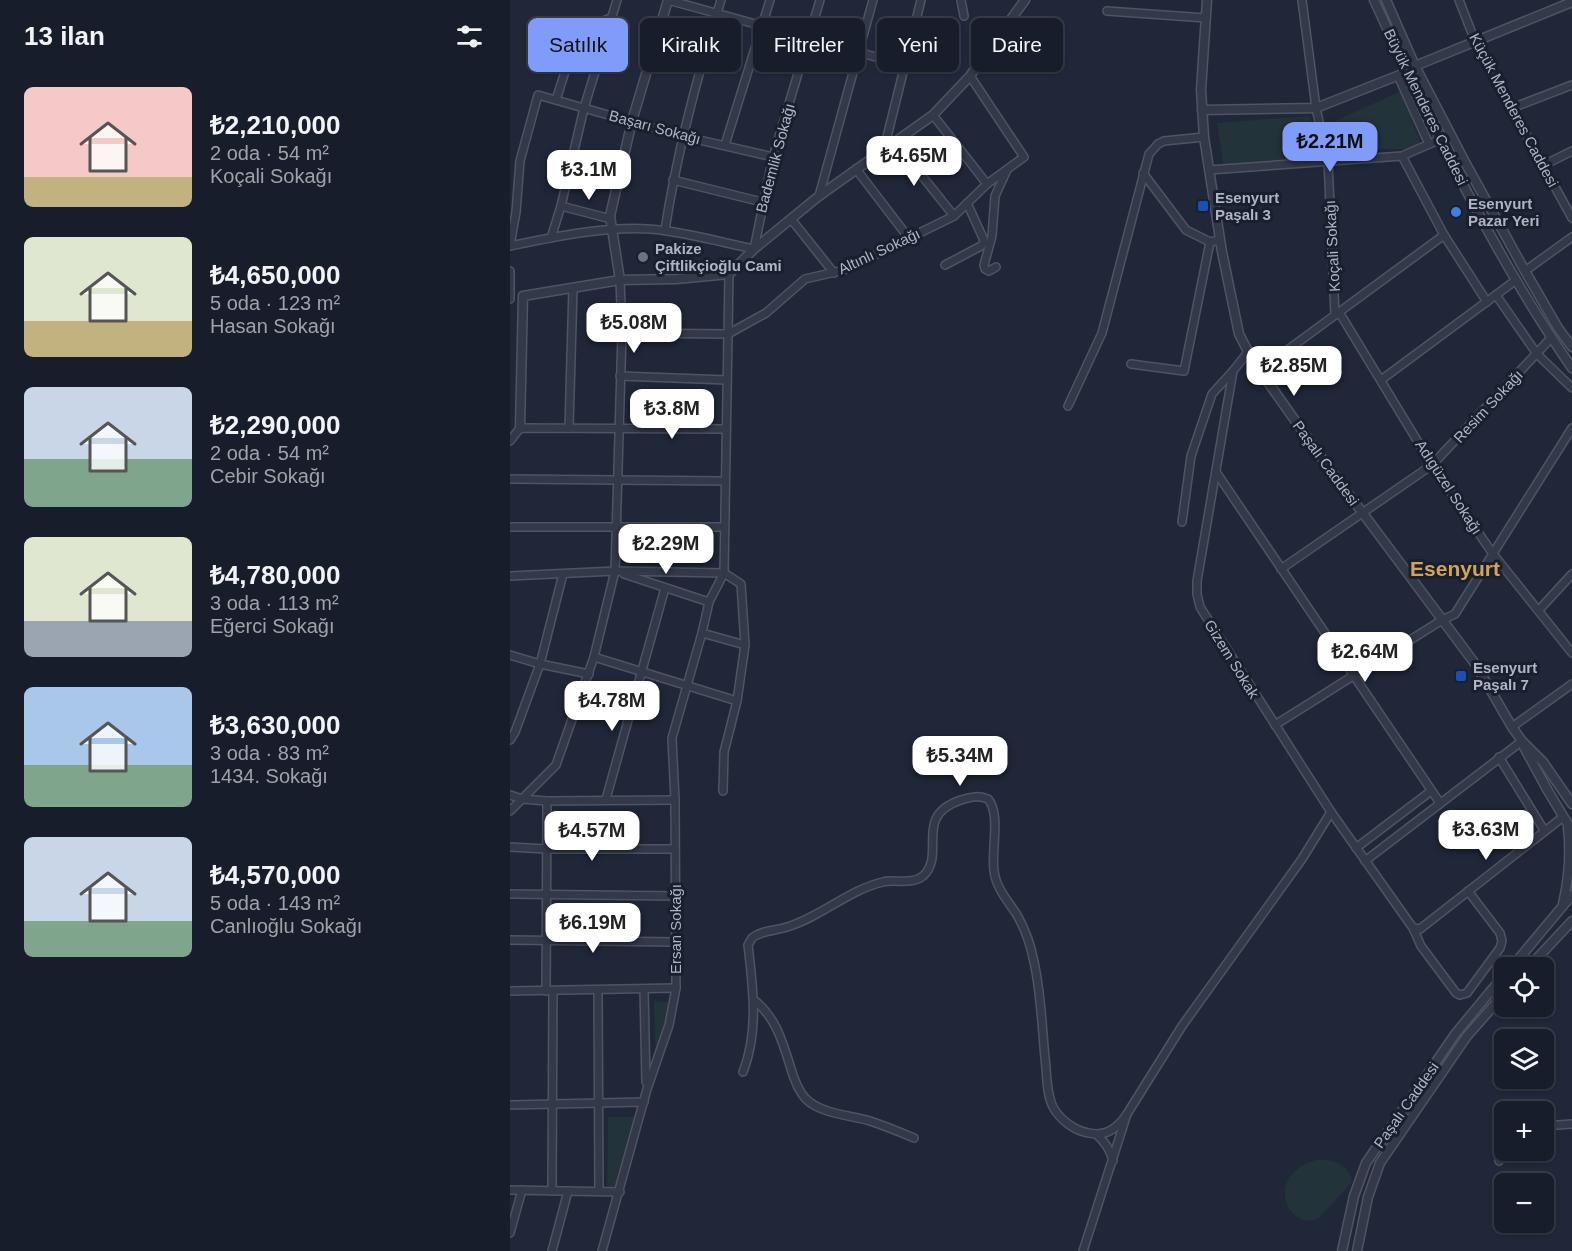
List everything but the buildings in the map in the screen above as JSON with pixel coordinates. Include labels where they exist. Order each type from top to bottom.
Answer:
[{"type":"street","points":[[611,18],[617,0]]},
{"type":"street","points":[[510,811],[556,765],[589,674],[615,571],[622,333],[620,280],[611,219],[632,121],[668,0],[753,24]]},
{"type":"street","points":[[665,230],[682,136],[721,0]]},
{"type":"street","points":[[764,18],[770,0]]},
{"type":"street","name":"Bademlik Sokağı","points":[[814,18],[820,0]]},
{"type":"street","points":[[865,28],[873,0]]},
{"type":"street","points":[[917,18],[921,0]]},
{"type":"street","points":[[961,0],[963,16]]},
{"type":"street","points":[[510,271],[510,299],[620,280],[676,279],[729,274],[754,249],[819,196],[933,115],[970,76],[1025,0]]},
{"type":"street","name":"Paşalı Caddesi","points":[[1207,0],[1201,90],[1204,137],[1220,240],[1239,334],[1260,370],[1476,665],[1512,728],[1543,762],[1572,804]]},
{"type":"street","name":"Koçali Sokağı","points":[[1302,0],[1316,108],[1328,161],[1337,313]]},
{"type":"street","name":"Büyük Menderes Caddesi","points":[[1374,0],[1403,74],[1441,139],[1516,280],[1572,368]]},
{"type":"street","name":"Büyük Menderes Caddesi","points":[[1386,0],[1415,66],[1525,271],[1558,328],[1572,347]]},
{"type":"street","name":"Küçük Menderes Caddesi","points":[[1459,0],[1475,41],[1572,218]]},
{"type":"street","points":[[1415,66],[1572,2]]},
{"type":"street","points":[[1107,11],[1206,18]]},
{"type":"street","points":[[725,145],[753,55]]},
{"type":"street","points":[[556,100],[565,72]]},
{"type":"street","points":[[551,238],[595,72]]},
{"type":"street","name":"Bademlik Sokağı","points":[[754,249],[772,157],[798,72]]},
{"type":"street","points":[[819,196],[853,72]]},
{"type":"street","points":[[884,149],[903,72]]},
{"type":"street","points":[[1202,110],[1316,108],[1403,74],[1429,144]]},
{"type":"street","name":"Altınlı Sokağı","points":[[728,334],[766,313],[805,279],[844,270],[954,216],[987,184],[1024,157],[970,76]]},
{"type":"street","points":[[1512,108],[1572,85]]},
{"type":"street","name":"Başarı Sokağı","points":[[510,245],[516,212],[520,161],[538,96],[682,136],[772,157]]},
{"type":"street","points":[[933,115],[987,184]]},
{"type":"street","points":[[1068,406],[1102,333],[1149,154],[1164,141],[1204,137]]},
{"type":"street","points":[[1209,170],[1402,156],[1441,139]]},
{"type":"street","points":[[895,142],[954,216]]},
{"type":"street","points":[[1544,165],[1572,151]]},
{"type":"street","points":[[1402,156],[1444,235],[1487,302]]},
{"type":"street","points":[[996,267],[987,271],[984,265],[992,236],[995,195],[1007,169]]},
{"type":"street","points":[[856,170],[908,237]]},
{"type":"street","points":[[1143,173],[1186,230],[1210,242],[1220,240]]},
{"type":"street","points":[[673,180],[762,202]]},
{"type":"street","points":[[945,265],[984,243],[967,203]]},
{"type":"street","points":[[561,206],[611,219]]},
{"type":"street","points":[[791,219],[834,273]]},
{"type":"street","points":[[510,245],[612,229],[665,230],[754,249]]},
{"type":"street","points":[[1260,370],[1444,235]]},
{"type":"street","points":[[1525,271],[1572,237]]},
{"type":"street","points":[[1131,364],[1184,372],[1210,242]]},
{"type":"street","points":[[723,573],[729,274]]},
{"type":"street","points":[[1382,380],[1516,280]]},
{"type":"street","points":[[569,428],[573,288]]},
{"type":"street","points":[[1496,295],[1537,354],[1572,388]]},
{"type":"street","points":[[511,438],[520,428],[523,296]]},
{"type":"street","name":"Adıgüzel Sokağı","points":[[1337,313],[1382,380],[1432,465],[1493,554],[1572,653]]},
{"type":"street","points":[[622,333],[728,334]]},
{"type":"street","name":"Resim Sokağı","points":[[1281,570],[1432,465],[1551,338]]},
{"type":"street","name":"Gizem Sokak","points":[[1248,352],[1233,371],[1197,580],[1200,607],[1331,812],[1413,928],[1421,946],[1456,993],[1460,994],[1467,993],[1500,948],[1502,941],[1500,933],[1468,891]]},
{"type":"street","points":[[1182,522],[1191,456],[1212,394],[1233,371]]},
{"type":"street","points":[[620,376],[727,380]]},
{"type":"street","points":[[520,428],[726,429]]},
{"type":"street","points":[[1275,726],[1455,614],[1572,428]]},
{"type":"street","points":[[1216,472],[1440,803]]},
{"type":"street","points":[[510,479],[725,482]]},
{"type":"street","points":[[510,527],[724,527]]},
{"type":"street","points":[[615,571],[710,602]]},
{"type":"street","points":[[510,585],[511,576],[615,571],[723,573],[741,584],[745,645],[737,701],[724,752],[723,791]]},
{"type":"street","name":"Ersan Sokağı","points":[[602,1251],[647,1089],[669,1025],[676,988],[675,800],[672,738],[710,602],[723,573]]},
{"type":"street","points":[[510,740],[540,664],[563,574]]},
{"type":"street","points":[[1539,610],[1572,574]]},
{"type":"street","points":[[606,800],[665,588]]},
{"type":"street","points":[[702,633],[745,645]]},
{"type":"street","points":[[510,655],[589,674]]},
{"type":"street","points":[[594,657],[737,701]]},
{"type":"street","points":[[1512,728],[1572,684]]},
{"type":"street","points":[[1365,861],[1522,741],[1568,824],[1569,875],[1563,906]]},
{"type":"street","points":[[1499,757],[1544,830]]},
{"type":"street","points":[[1356,848],[1431,790]]},
{"type":"street","points":[[510,795],[522,799],[547,801],[675,800]]},
{"type":"street","points":[[743,1072],[751,1047],[754,1000],[748,945],[752,938],[813,917],[865,887],[885,881],[918,879],[928,870],[934,825],[942,810],[952,803],[984,797],[992,803],[994,810],[992,851],[994,873],[1001,892],[1017,916],[1029,942],[1035,963],[1047,1081],[1052,1105],[1060,1117],[1082,1131],[1096,1134],[1112,1131],[1121,1124],[1182,1026],[1302,859],[1331,812]]},
{"type":"street","points":[[547,801],[546,941],[552,1104],[552,1191]]},
{"type":"street","points":[[1413,928],[1420,928],[1544,830],[1568,824]]},
{"type":"street","points":[[510,847],[675,849]]},
{"type":"street","points":[[510,894],[675,896]]},
{"type":"street","points":[[1520,957],[1572,895]]},
{"type":"street","points":[[1538,957],[1572,921]]},
{"type":"street","points":[[510,940],[675,942]]},
{"type":"street","name":"Paşalı Caddesi","points":[[1342,1251],[1354,1196],[1366,1163],[1456,1033],[1494,987]]},
{"type":"street","points":[[510,991],[676,988]]},
{"type":"street","points":[[644,989],[647,1089]]},
{"type":"street","points":[[598,990],[599,1191]]},
{"type":"street","points":[[754,1000],[772,1018],[795,1080],[804,1097],[819,1107],[870,1121],[914,1138]]},
{"type":"street","name":"Paşalı Caddesi","points":[[1356,1251],[1368,1197],[1380,1164],[1467,1036],[1494,1005]]},
{"type":"street","points":[[510,1105],[644,1102]]},
{"type":"street","points":[[1083,1251],[1127,1114]]},
{"type":"street","points":[[1554,1125],[1572,1124]]},
{"type":"street","points":[[1096,1134],[1110,1150],[1113,1161]]},
{"type":"street","points":[[510,1190],[620,1192]]},
{"type":"street","points":[[510,1233],[522,1190]]},
{"type":"street","points":[[552,1251],[568,1191]]},
{"type":"shaded area","points":[[1401,91],[1420,142],[1419,145],[1411,149],[1336,149],[1333,122]]},
{"type":"shaded area","points":[[1309,116],[1315,139],[1311,163],[1224,169],[1217,123]]},
{"type":"shaded area","points":[[654,1001],[669,1002],[671,1006],[656,1069]]},
{"type":"shaded area","points":[[608,1117],[638,1117],[617,1186],[607,1189]]},
{"type":"shaded area","points":[[1316,1160],[1328,1160],[1345,1167],[1351,1183],[1319,1218],[1309,1221],[1299,1218],[1291,1211],[1286,1201],[1285,1190],[1289,1178],[1299,1168]]},
{"type":"place","name":"Esenyurt Paşalı 3","points":[[1203,206]]},
{"type":"place","name":"Esenyurt Pazar Yeri","points":[[1456,212]]},
{"type":"place","name":"Pakize Çiftlikçioğlu Cami","points":[[643,257]]},
{"type":"place","name":"Esenyurt Paşalı 7","points":[[1461,676]]},
{"type":"district","name":"Esenyurt","points":[[1455,568]]}]
